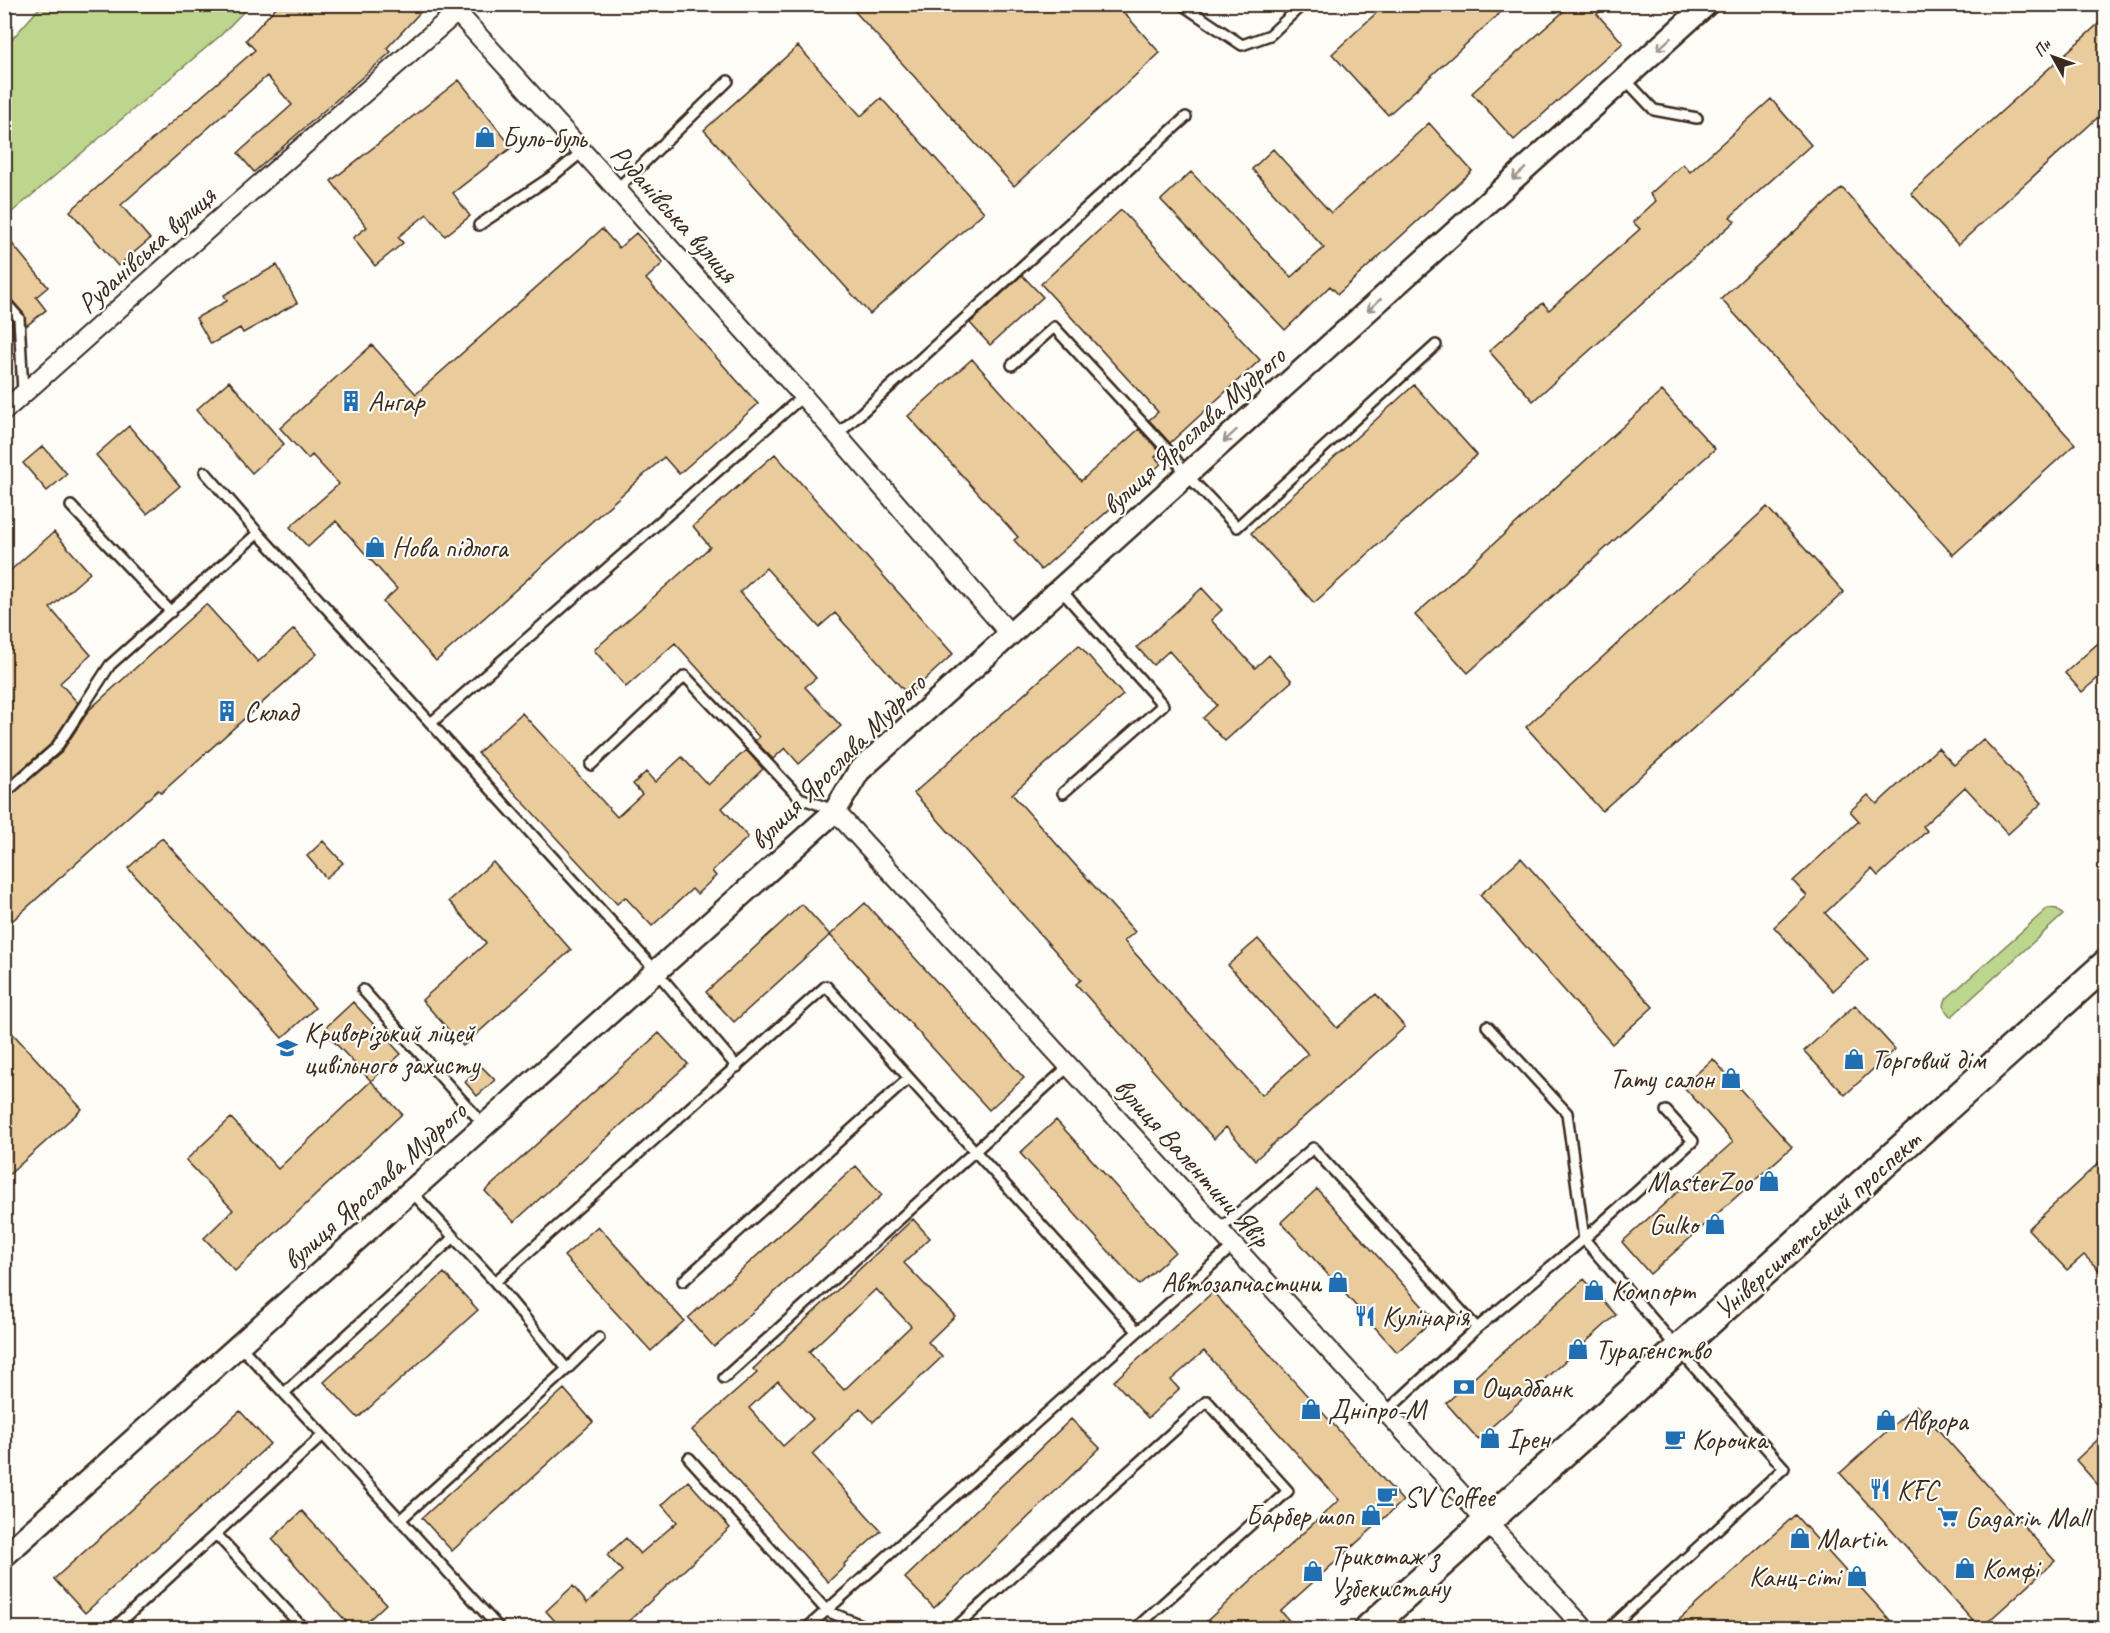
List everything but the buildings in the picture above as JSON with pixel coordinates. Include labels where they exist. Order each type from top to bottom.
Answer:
[{"type":"main road","name":"Університетський проспект","points":[[1369,1629],[2106,964]]},
{"type":"street","name":"вулиця Ярослава Мудрого","points":[[4,1556],[835,811],[859,771],[1707,4]]},
{"type":"street","name":"Руданівська вулиця","points":[[4,411],[461,8],[583,152],[803,396],[1010,634]]},
{"type":"street","name":"вулиця Валентини Явір","points":[[835,811],[1584,1629]]},
{"type":"lane","points":[[1181,4],[1242,45],[1270,35],[1303,4]]},
{"type":"lane","points":[[1625,79],[1654,110],[1697,118]]},
{"type":"lane","points":[[616,189],[728,81]]},
{"type":"lane","points":[[837,435],[1186,117]]},
{"type":"lane","points":[[479,225],[554,175],[583,152]]},
{"type":"lane","points":[[4,301],[19,318],[24,394]]},
{"type":"lane","points":[[1012,365],[1054,327],[1237,527],[1436,345]]},
{"type":"lane","points":[[431,723],[803,396]]},
{"type":"lane","points":[[205,472],[656,971],[737,1067]]},
{"type":"lane","points":[[71,506],[171,612]]},
{"type":"lane","points":[[4,794],[56,748],[110,665],[258,533]]},
{"type":"lane","points":[[1060,589],[1163,705],[1063,793]]},
{"type":"lane","points":[[591,765],[685,676],[800,798],[835,811]]},
{"type":"lane","points":[[495,1282],[826,986],[1137,1331]]},
{"type":"lane","points":[[363,990],[484,1125]]},
{"type":"lane","points":[[1487,1026],[1567,1113],[1584,1239],[1784,1468],[1610,1629]]},
{"type":"lane","points":[[724,1378],[1069,1066]]},
{"type":"lane","points":[[683,1281],[909,1078]]},
{"type":"lane","points":[[1386,1412],[1477,1328],[1584,1239],[1693,1141],[1666,1111]]},
{"type":"lane","points":[[1219,1230],[1313,1148],[1477,1328]]},
{"type":"lane","points":[[411,1191],[495,1282],[567,1369]]},
{"type":"lane","points":[[284,1393],[454,1237]]},
{"type":"lane","points":[[807,1629],[1233,1245]]},
{"type":"lane","points":[[400,1520],[599,1338]]},
{"type":"lane","points":[[239,1345],[499,1629]]},
{"type":"lane","points":[[955,1629],[1207,1401],[1288,1491],[1136,1629]]},
{"type":"lane","points":[[114,1629],[323,1435]]},
{"type":"lane","points":[[689,1458],[827,1611],[868,1629]]},
{"type":"lane","points":[[216,1534],[303,1629]]},
{"type":"green space","points":[[42,5],[250,5],[221,35],[5,218],[5,47]]},
{"type":"green space","points":[[2048,908],[2057,909],[2063,915],[1951,1017],[1945,1008],[1946,999]]},
{"type":"place","name":"Буль-буль","points":[[485,137]]},
{"type":"place","name":"Ангар","points":[[351,401]]},
{"type":"place","name":"Нова підлога","points":[[375,547]]},
{"type":"place","name":"Склад","points":[[227,711]]},
{"type":"place","name":"Криворізький ліцей цивільного захисту","points":[[287,1048]]},
{"type":"place","name":"Торговий дім","points":[[1854,1059]]},
{"type":"place","name":"Тату салон","points":[[1731,1078]]},
{"type":"place","name":"MasterZoo","points":[[1769,1181]]},
{"type":"place","name":"Gulko","points":[[1715,1224]]},
{"type":"place","name":"Автозапчастини","points":[[1338,1282]]},
{"type":"place","name":"Компорт","points":[[1594,1290]]},
{"type":"place","name":"Кулінарія","points":[[1365,1316]]},
{"type":"place","name":"Турагенство","points":[[1578,1349]]},
{"type":"place","name":"Ощадбанк","points":[[1464,1387]]},
{"type":"place","name":"Дніпро-М","points":[[1311,1409]]},
{"type":"place","name":"Аврора","points":[[1886,1420]]},
{"type":"place","name":"Ірен","points":[[1490,1438]]},
{"type":"place","name":"Корочка","points":[[1675,1439]]},
{"type":"place","name":"KFC","points":[[1880,1489]]},
{"type":"place","name":"SV Coffee","points":[[1387,1496]]},
{"type":"place","name":"Барбер шоп","points":[[1371,1515]]},
{"type":"place","name":"Gagarin Mall","points":[[1948,1517]]},
{"type":"place","name":"Martin","points":[[1800,1538]]},
{"type":"place","name":"Комфі","points":[[1965,1568]]},
{"type":"place","name":"Трикотаж з Узбекистану","points":[[1313,1571]]},
{"type":"place","name":"Канц-сіті","points":[[1857,1576]]}]
